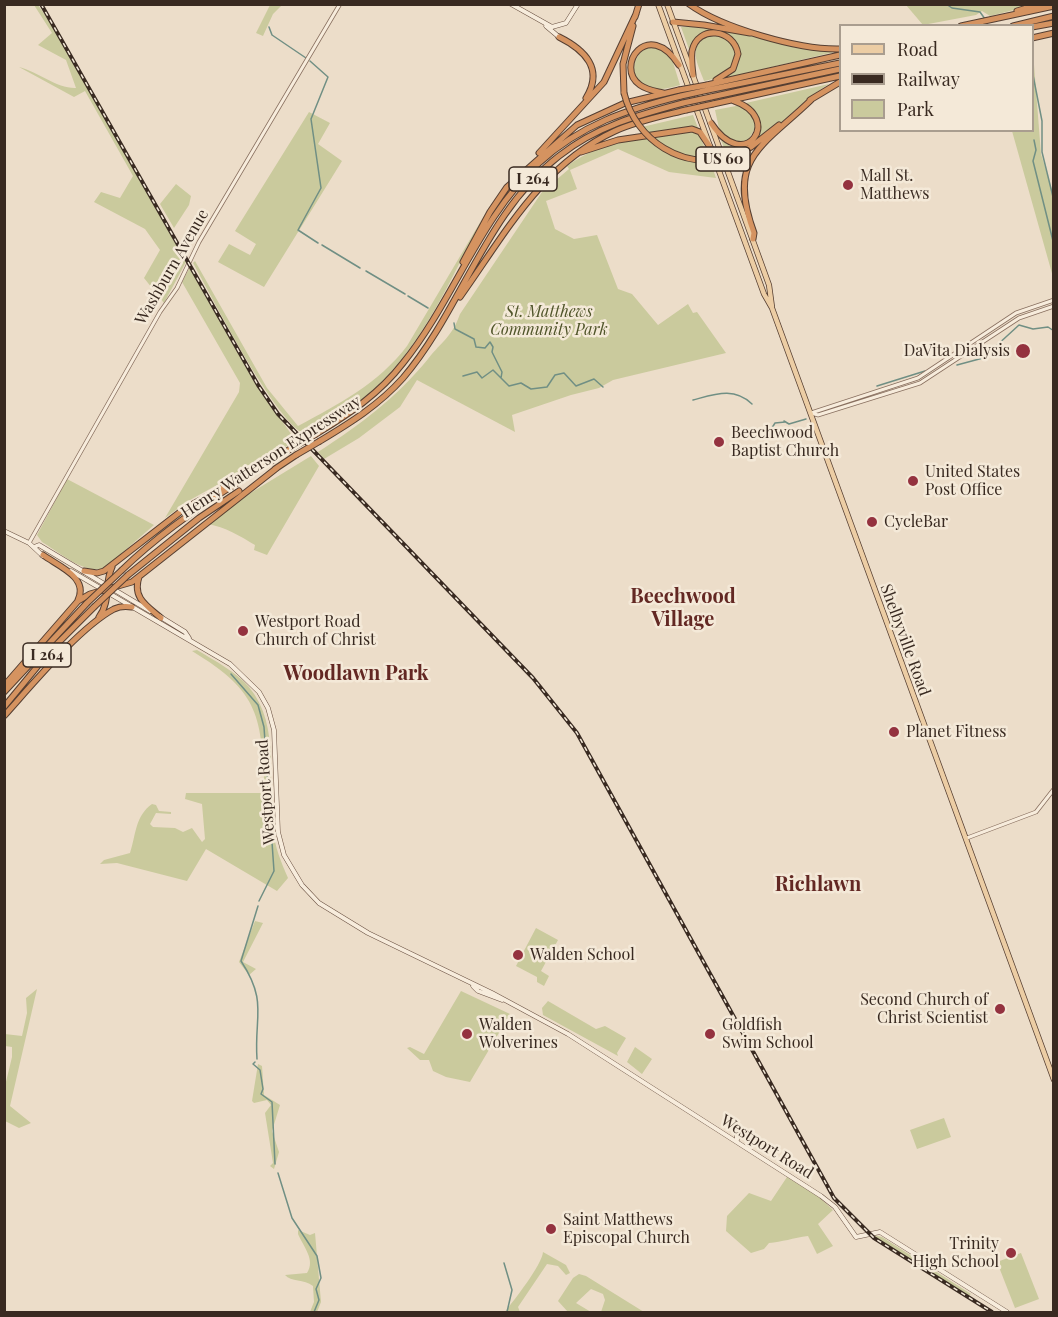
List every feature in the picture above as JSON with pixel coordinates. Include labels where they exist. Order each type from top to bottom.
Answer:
[{"type":"highway","points":[[639,4],[624,58],[624,93],[639,127],[668,151],[700,160],[731,157],[756,143],[811,100],[839,83]]},
{"type":"highway","points":[[688,4],[704,14],[758,33],[804,46],[839,49]]},
{"type":"highway","points":[[992,19],[1040,4]]},
{"type":"highway","points":[[969,24],[1053,6]]},
{"type":"highway","points":[[435,312],[496,202],[507,187],[604,82],[636,14]]},
{"type":"highway","points":[[1021,24],[1053,16]]},
{"type":"highway","points":[[673,22],[758,33]]},
{"type":"highway","points":[[1034,27],[1053,23]]},
{"type":"highway","points":[[693,75],[692,51],[696,42],[710,33],[726,35],[737,49],[737,63],[729,73],[709,89]]},
{"type":"highway","points":[[1034,38],[1053,35]]},
{"type":"highway","points":[[559,37],[583,50],[593,70],[589,93],[573,115]]},
{"type":"highway","points":[[679,65],[668,50],[658,45],[645,46],[633,57],[631,69],[636,82],[647,89],[681,96],[839,54]]},
{"type":"highway","name":"Henry Watterson Expressway","points":[[4,692],[87,603],[141,551],[201,506],[358,408],[385,384],[408,357],[497,212],[538,164],[569,139],[601,121],[635,107],[709,89],[839,63]]},
{"type":"highway","name":"Henry Watterson Expressway","points":[[709,89],[839,69]]},
{"type":"highway","points":[[441,322],[532,194],[555,170],[574,155],[618,130],[686,110],[839,76]]},
{"type":"highway","points":[[535,159],[586,120],[625,102],[665,93]]},
{"type":"highway","name":"Henry Watterson Expressway","points":[[4,707],[51,650],[128,575],[199,518],[358,418],[388,394],[418,359],[507,210],[543,169],[573,145],[611,124],[681,96]]},
{"type":"highway","points":[[711,123],[721,138],[729,144],[743,144],[751,140],[758,128],[756,115],[747,105],[733,100]]},
{"type":"highway","points":[[753,239],[742,198],[748,166],[761,147],[811,100]]},
{"type":"highway","points":[[574,155],[618,140],[689,129],[700,132],[710,147]]},
{"type":"highway","points":[[84,571],[97,573],[115,563],[184,509],[273,460]]},
{"type":"highway","points":[[4,686],[78,601],[90,594],[124,586],[139,577],[278,467]]},
{"type":"highway","points":[[43,555],[76,578],[81,589],[78,601]]},
{"type":"highway","points":[[94,624],[106,606],[110,570],[115,563]]},
{"type":"highway","points":[[139,577],[137,596],[161,618]]},
{"type":"highway","points":[[4,716],[48,668],[94,624],[113,609],[132,607]]},
{"type":"main road","points":[[511,4],[546,25],[559,37]]},
{"type":"main road","points":[[546,25],[552,27],[565,24],[578,4]]},
{"type":"main road","name":"Shelbyville Road","points":[[658,4],[764,294],[772,309],[1053,1080]]},
{"type":"main road","name":"Shelbyville Road","points":[[667,4],[753,239],[772,296],[772,309]]},
{"type":"main road","name":"Westport Road","points":[[4,531],[29,543],[43,555],[185,632],[189,639]]},
{"type":"main road","name":"Westport Road","points":[[34,547],[39,545],[84,571],[132,607],[180,637],[189,639],[243,674],[266,702],[275,742],[280,840],[287,864],[302,885],[320,903],[342,918],[477,990],[503,1000],[568,1034],[829,1201],[856,1237],[880,1232],[1007,1312]]},
{"type":"main road","points":[[737,1131],[736,1136],[740,1143]]},
{"type":"street","name":"Washburn Avenue","points":[[29,543],[160,312],[178,286],[199,242],[340,4]]},
{"type":"street","points":[[809,413],[918,378],[1016,312],[1053,300]]},
{"type":"street","points":[[809,413],[818,415],[920,383],[1019,318],[1053,306]]},
{"type":"street","points":[[965,839],[1036,812],[1053,789]]},
{"type":"green space","points":[[34,5],[38,5],[55,29],[186,262],[164,303],[144,278],[160,250],[145,229],[94,202],[101,192],[120,198],[133,176],[85,91],[74,97],[19,67],[62,86],[76,88],[66,60],[38,45],[52,33]]},
{"type":"green space","points":[[270,5],[282,5],[273,14],[263,36],[256,33]]},
{"type":"green space","points":[[906,5],[1034,5],[990,16],[982,11],[976,15],[922,24]]},
{"type":"green space","points":[[681,27],[720,28],[815,50],[834,52],[726,78],[739,62],[739,53],[734,42],[725,37],[704,35],[690,52]]},
{"type":"green space","points":[[713,35],[730,43],[736,58],[725,74],[704,81],[697,62],[696,49],[699,43]]},
{"type":"green space","points":[[646,48],[660,48],[672,59],[680,85],[659,89],[641,83],[634,72],[634,66],[640,53]]},
{"type":"green space","points":[[1034,65],[1041,154],[1053,193],[1053,277],[1012,132],[1034,132]]},
{"type":"green space","points":[[829,84],[816,92],[768,134],[755,143],[727,155],[721,140],[730,146],[744,146],[758,133],[757,116],[746,103]]},
{"type":"green space","points":[[741,105],[753,115],[756,127],[748,140],[735,143],[720,133],[715,110]]},
{"type":"green space","points":[[309,112],[330,123],[318,144],[342,161],[264,287],[218,262],[229,244],[250,255],[256,244],[235,231]]},
{"type":"green space","points":[[693,115],[698,128],[648,134],[642,127]]},
{"type":"green space","name":"St. Matthews Community Park","points":[[691,131],[699,134],[709,158],[696,162],[711,163],[716,178],[669,172],[618,149],[570,170],[577,189],[546,201],[555,229],[574,239],[597,235],[618,289],[632,294],[658,325],[688,304],[693,313],[697,312],[726,353],[613,380],[599,388],[512,415],[515,432],[417,380],[400,407],[359,438],[324,459],[318,452],[363,421],[390,398],[416,373],[446,338],[542,192],[569,169],[567,166],[581,157],[611,145]]},
{"type":"green space","points":[[176,184],[191,196],[189,205],[174,228],[160,204]]},
{"type":"green space","points":[[485,214],[431,317],[405,355],[381,383],[361,400],[304,434],[291,424],[276,406],[244,356],[193,263],[195,261],[267,388],[298,426],[357,392],[396,359],[407,346]]},
{"type":"green space","points":[[190,267],[254,381],[296,441],[190,500],[165,518],[239,392],[240,383],[182,282]]},
{"type":"green space","points":[[311,456],[319,466],[267,555],[254,550],[255,545],[238,535],[208,524],[244,497]]},
{"type":"green space","points":[[67,479],[154,525],[106,567],[90,569],[73,562],[42,542],[37,535]]},
{"type":"green space","points":[[197,650],[225,667],[249,687],[266,720],[271,756],[273,830],[288,878],[277,891],[206,849],[187,881],[117,863],[100,864],[104,860],[130,853],[139,820],[152,804],[156,805],[159,811],[171,812],[171,814],[156,813],[150,824],[153,827],[175,828],[183,832],[192,828],[202,842],[205,839],[202,804],[185,799],[186,793],[265,793],[262,744],[253,709],[232,680],[192,651]]},
{"type":"green space","points":[[255,921],[263,923],[243,962],[256,969],[249,975],[239,962]]},
{"type":"green space","points":[[536,928],[558,940],[541,971],[549,976],[544,986],[537,982],[537,977],[516,966]]},
{"type":"green space","points":[[37,989],[10,1106],[31,1123],[19,1128],[5,1121],[5,1086],[12,1047],[5,1046],[5,1034],[22,1036],[27,1013],[26,998]]},
{"type":"green space","name":"Walden Wolverines","points":[[461,991],[510,1014],[470,1082],[446,1077],[433,1071],[429,1060],[420,1060],[407,1048],[410,1047],[424,1054]]},
{"type":"green space","points":[[548,1001],[596,1029],[605,1026],[626,1038],[617,1053],[618,1056],[543,1015],[542,1008]]},
{"type":"green space","points":[[635,1047],[652,1059],[642,1074],[627,1062]]},
{"type":"green space","points":[[258,1064],[262,1066],[264,1095],[280,1105],[272,1131],[279,1152],[274,1169],[270,1166],[273,1163],[265,1113],[271,1105],[267,1100],[254,1103],[252,1101]]},
{"type":"green space","points":[[944,1118],[951,1137],[917,1149],[910,1130]]},
{"type":"green space","points":[[787,1177],[819,1197],[833,1210],[818,1224],[833,1246],[817,1254],[808,1236],[769,1243],[764,1249],[751,1253],[726,1231],[727,1216],[749,1193],[771,1201]]},
{"type":"green space","points":[[298,1230],[310,1235],[315,1233],[321,1302],[317,1312],[310,1312],[314,1302],[313,1286],[285,1275],[307,1273],[309,1268],[309,1258]]},
{"type":"green space","points":[[872,1235],[882,1237],[971,1294],[968,1296]]},
{"type":"green space","points":[[543,1252],[566,1265],[570,1273],[566,1275],[558,1266],[547,1264],[518,1307],[520,1312],[505,1312],[533,1274]]},
{"type":"green space","points":[[1021,1253],[1039,1299],[1015,1308],[997,1262]]},
{"type":"green space","points":[[579,1274],[586,1276],[644,1312],[601,1312],[605,1300],[603,1294],[591,1289],[576,1303],[591,1312],[568,1312],[558,1301],[573,1278]]},
{"type":"waterway","points":[[946,4],[952,8],[980,12],[985,19]]},
{"type":"waterway","points":[[269,27],[272,35],[306,58]]},
{"type":"waterway","points":[[310,61],[328,77],[311,119],[321,188],[298,230],[318,243]]},
{"type":"waterway","points":[[1034,80],[1042,121],[1042,152],[1054,201]]},
{"type":"waterway","points":[[1034,140],[1036,150],[1033,161],[1054,245]]},
{"type":"waterway","points":[[322,245],[360,268]]},
{"type":"waterway","points":[[366,271],[405,294]]},
{"type":"waterway","points":[[408,296],[428,308]]},
{"type":"waterway","points":[[454,323],[455,329],[474,339],[476,347],[485,348],[490,342],[493,347],[492,352],[502,372],[501,378]]},
{"type":"waterway","points":[[957,365],[983,358],[1019,325],[1033,329],[1048,327],[1054,331]]},
{"type":"waterway","points":[[463,376],[477,372],[482,378],[493,370],[509,386],[521,383],[531,389],[547,387],[555,375],[564,373],[576,386],[594,379],[603,387]]},
{"type":"waterway","points":[[877,386],[925,371]]},
{"type":"waterway","points":[[693,400],[724,393],[738,395],[752,404]]},
{"type":"waterway","points":[[784,421],[789,424],[806,419]]},
{"type":"waterway","points":[[770,431],[775,423],[785,422]]},
{"type":"waterway","points":[[231,674],[258,705],[264,727],[274,871],[259,901]]},
{"type":"waterway","points":[[257,1059],[257,999],[249,975],[241,961],[258,906]]},
{"type":"waterway","points":[[255,1062],[253,1064],[260,1070],[263,1089],[261,1094],[272,1102],[275,1164]]},
{"type":"waterway","points":[[278,1173],[292,1218],[317,1256],[321,1278],[316,1289],[319,1300],[314,1312]]},
{"type":"waterway","points":[[504,1263],[512,1290],[507,1312]]},
{"type":"railway","points":[[41,4],[258,385],[278,414],[533,678],[577,733],[834,1198],[874,1238],[992,1312]]},
{"type":"place","name":"Mall St. Matthews","points":[[848,185]]},
{"type":"place","name":"DaVita Dialysis","points":[[1023,351]]},
{"type":"place","name":"Beechwood Baptist Church","points":[[719,442]]},
{"type":"place","name":"United States Post Office","points":[[913,481]]},
{"type":"place","name":"CycleBar","points":[[872,522]]},
{"type":"place","name":"Westport Road Church of Christ","points":[[243,631]]},
{"type":"place","name":"Planet Fitness","points":[[894,732]]},
{"type":"place","name":"Walden School","points":[[518,955]]},
{"type":"place","name":"Second Church of Christ Scientist","points":[[1000,1009]]},
{"type":"place","name":"Walden Wolverines","points":[[467,1034]]},
{"type":"place","name":"Goldfish Swim School","points":[[710,1034]]},
{"type":"place","name":"Saint Matthews Episcopal Church","points":[[551,1229]]},
{"type":"place","name":"Trinity High School","points":[[1011,1253]]},
{"type":"district","name":"Beechwood Village","points":[[683,608]]},
{"type":"district","name":"Woodlawn Park","points":[[356,674]]},
{"type":"district","name":"Richlawn","points":[[818,885]]}]
